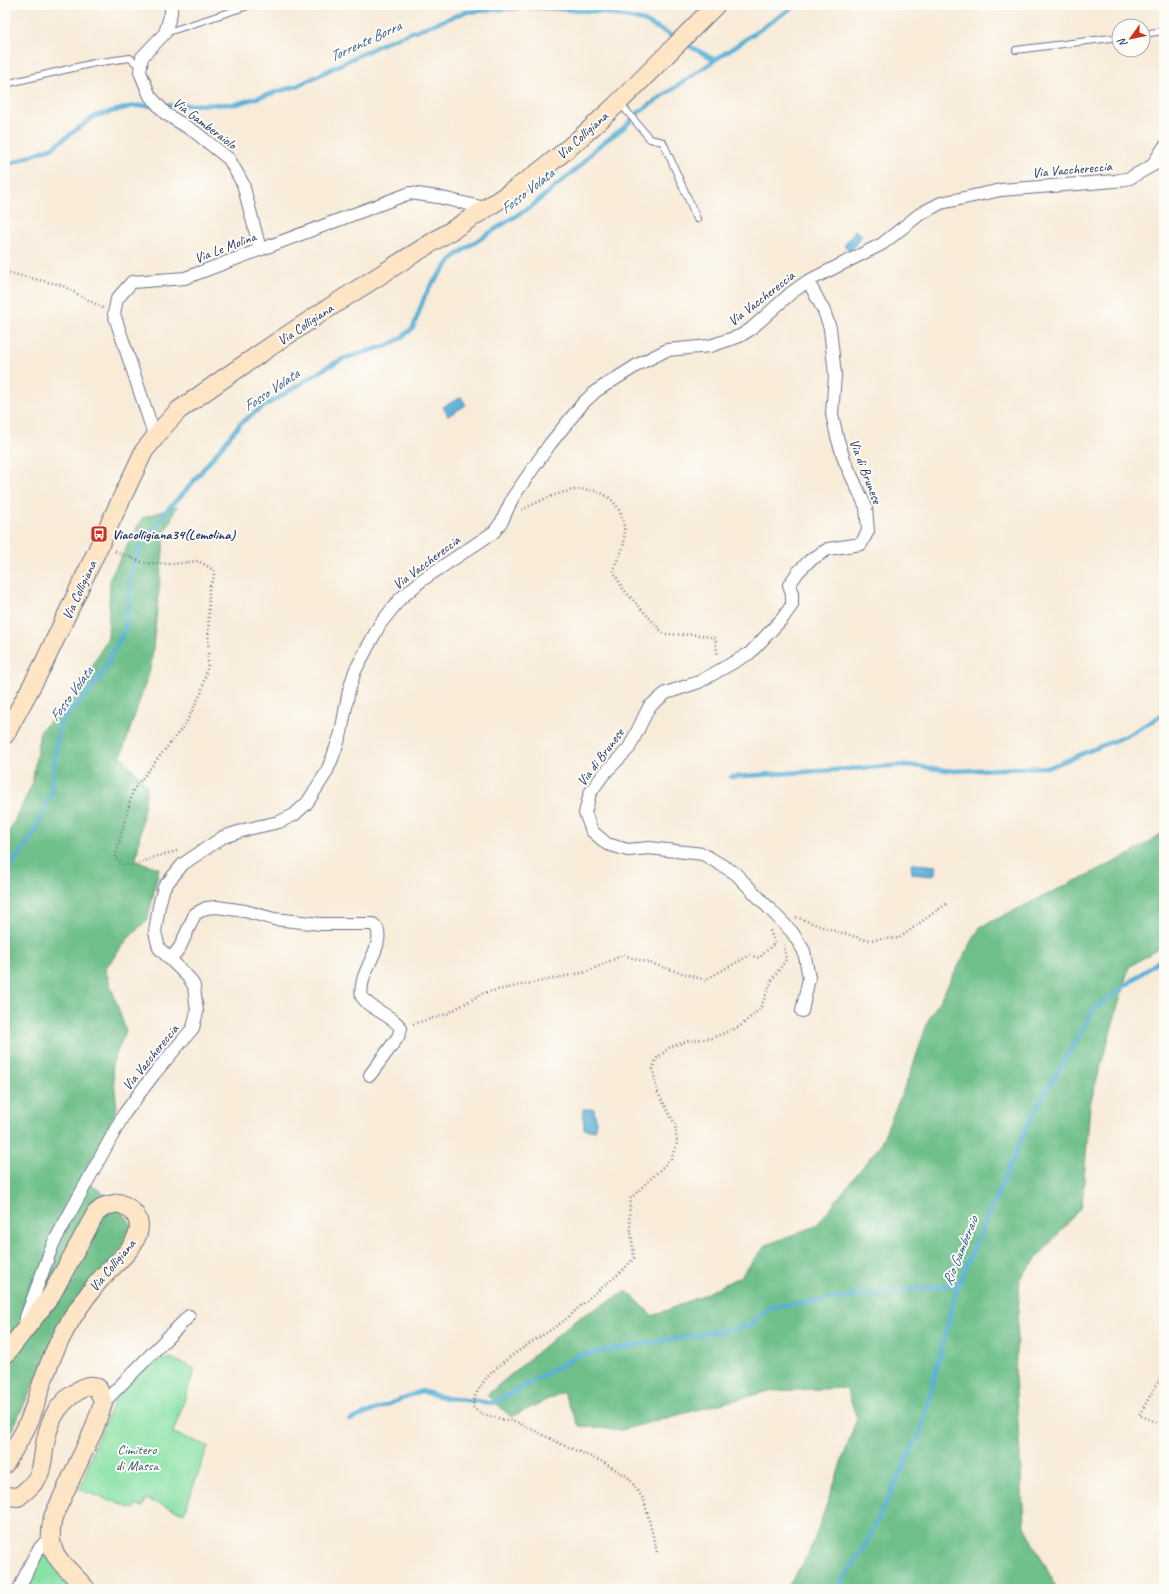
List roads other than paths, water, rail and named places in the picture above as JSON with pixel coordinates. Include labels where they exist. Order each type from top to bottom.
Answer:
[{"type":"street","points":[[141,68],[142,57],[165,33],[171,13],[171,5]]},
{"type":"street","name":"Via Colligiana","points":[[5,735],[43,666],[130,478],[148,444],[179,410],[309,320],[485,208],[553,160],[619,101],[716,5]]},
{"type":"street","name":"Via Gamberaiolo","points":[[141,68],[140,72],[150,96],[166,114],[195,132],[230,159],[244,184],[260,249]]},
{"type":"street","points":[[1152,164],[1164,147]]},
{"type":"street","name":"Via Vacchereccia","points":[[25,1331],[26,1317],[53,1244],[124,1114],[154,1074],[193,1028],[197,1012],[194,986],[189,978],[160,948],[155,932],[158,906],[164,887],[183,864],[223,837],[248,828],[279,822],[289,818],[307,803],[326,773],[332,759],[341,733],[349,690],[355,671],[380,624],[400,599],[417,585],[494,532],[502,521],[512,497],[550,444],[583,403],[596,391],[615,378],[659,353],[682,348],[710,346],[740,336],[751,329],[791,293],[808,281],[882,244],[920,214],[941,203],[1001,190],[1115,181],[1130,178],[1152,164],[1164,159]]},
{"type":"street","name":"Via Le Molina","points":[[155,437],[114,314],[117,299],[132,282],[185,278],[410,193],[485,208]]},
{"type":"street","name":"Via di Brunese","points":[[802,1011],[809,978],[804,951],[792,932],[772,919],[736,873],[703,854],[649,848],[628,850],[607,844],[592,831],[585,813],[590,793],[603,775],[629,748],[649,707],[666,693],[699,682],[732,665],[750,653],[782,619],[792,605],[792,593],[789,585],[798,572],[809,561],[828,549],[861,544],[868,531],[866,508],[845,462],[832,414],[835,375],[830,328],[824,311],[808,281]]},
{"type":"street","points":[[171,960],[180,947],[195,914],[206,908],[217,907],[245,911],[274,919],[321,924],[373,924],[378,928],[379,940],[361,982],[362,997],[371,1006],[396,1021],[400,1028],[398,1037],[370,1075]]},
{"type":"street","name":"Via Colligiana","points":[[5,1355],[50,1297],[96,1213],[105,1206],[119,1203],[131,1210],[138,1221],[138,1232],[134,1242],[121,1259],[100,1278],[82,1302],[46,1373],[26,1429],[5,1464]]},
{"type":"street","points":[[86,1589],[64,1567],[52,1548],[50,1539],[53,1516],[94,1429],[103,1403],[190,1316]]},
{"type":"street","points":[[5,1496],[18,1497],[36,1480],[43,1462],[49,1422],[73,1394],[87,1386],[94,1385],[98,1388],[103,1403]]},
{"type":"street","points":[[19,1589],[39,1548],[45,1541],[50,1539]]},
{"type":"lane","points":[[165,33],[251,5]]},
{"type":"lane","points":[[1151,33],[1164,31]]},
{"type":"lane","points":[[1016,50],[1111,38]]},
{"type":"lane","points":[[5,84],[94,63],[130,58],[141,68]]},
{"type":"lane","points":[[619,101],[650,139],[663,142],[697,219]]},
{"type":"water","points":[[855,230],[862,235],[851,251],[844,246]]},
{"type":"water","points":[[461,397],[466,405],[448,416],[443,407]]},
{"type":"water","points":[[911,863],[936,866],[935,874],[933,876],[912,874]]},
{"type":"water","points":[[583,1109],[594,1109],[596,1120],[595,1131],[584,1129]]},
{"type":"waterway","name":"Torrente Borra","points":[[684,43],[715,60],[796,5]]},
{"type":"waterway","name":"Torrente Borra","points":[[5,166],[53,147],[95,116],[133,106],[236,104],[297,86],[388,41],[466,12],[529,7],[601,12],[644,21],[676,38]]},
{"type":"waterway","name":"Fosso Volata","points":[[5,874],[35,832],[51,793],[59,726],[100,678],[124,631],[133,565],[137,554],[166,511],[188,488],[240,424],[255,412],[329,366],[345,358],[389,345],[401,338],[413,328],[424,298],[431,285],[453,258],[533,205],[579,167],[595,149],[626,126],[638,113],[715,60]]},
{"type":"waterway","points":[[731,777],[906,765],[954,771],[1050,767],[1128,735],[1164,714]]},
{"type":"waterway","name":"Rio Gamberaio","points":[[836,1589],[865,1546],[921,1430],[958,1284],[1030,1120],[1094,1009],[1164,957]]},
{"type":"waterway","points":[[350,1420],[421,1391],[446,1398],[494,1403],[579,1355],[750,1326],[770,1307],[958,1284]]},
{"type":"place","name":"Viacolligiana34(Lemolina)","points":[[99,534]]},
{"type":"park label","name":"Cimitero di Massa","points":[[137,1458]]}]
